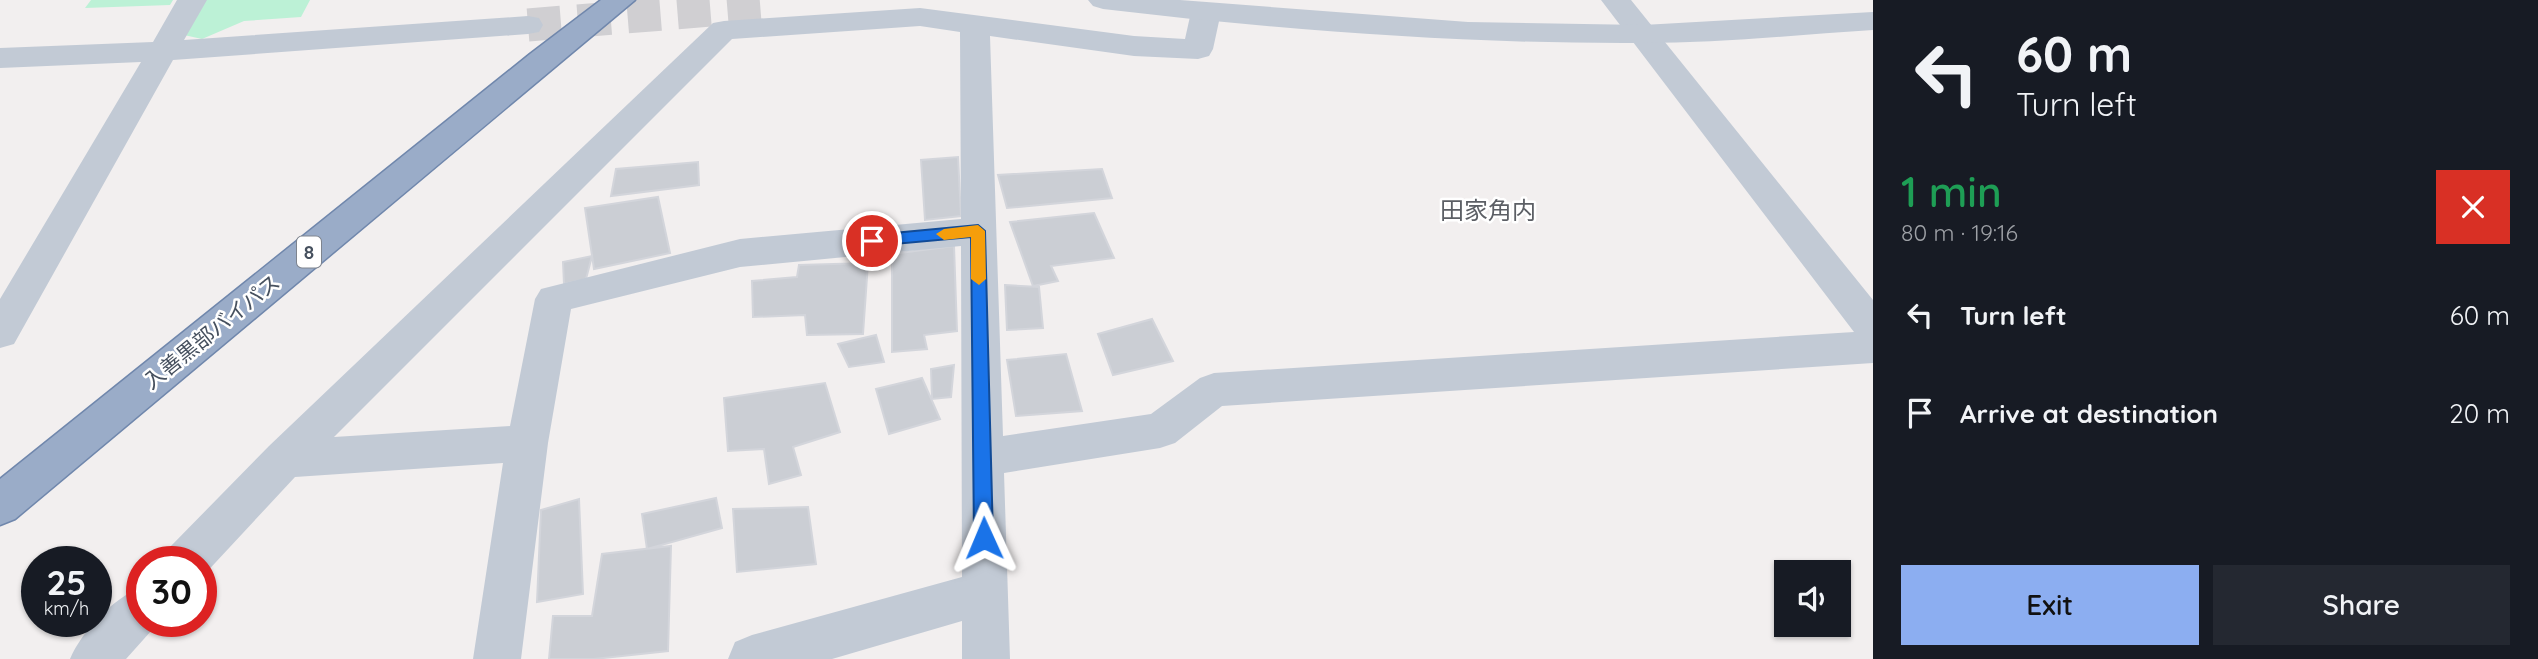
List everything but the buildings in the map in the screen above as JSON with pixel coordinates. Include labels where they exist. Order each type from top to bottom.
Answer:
[{"type":"highway","name":"入善黒部バイパス","points":[[0,505],[541,61],[620,0]]},
{"type":"street","points":[[0,333],[192,0]]},
{"type":"street","points":[[1103,0],[1206,12],[1468,31],[1643,34],[1873,21]]},
{"type":"street","points":[[1616,0],[1873,328]]},
{"type":"street","points":[[761,6],[894,1],[920,17]]},
{"type":"street","points":[[0,58],[162,51],[523,12]]},
{"type":"street","points":[[201,546],[284,459],[724,30],[920,17],[1134,46],[1198,49],[1206,12]]},
{"type":"street","points":[[975,24],[986,659]]},
{"type":"street","points":[[497,659],[527,443],[554,299],[740,253],[978,231]]},
{"type":"street","points":[[981,457],[1160,430],[1214,390],[1873,347]]},
{"type":"street","points":[[284,459],[527,443]]},
{"type":"street","points":[[752,659],[985,592]]},
{"type":"street","points":[[94,659],[126,626]]},
{"type":"green space","points":[[91,0],[173,0],[170,5],[85,8]]},
{"type":"green space","points":[[203,0],[310,0],[301,17],[244,21],[202,39],[184,35]]},
{"type":"tunnel","points":[[528,25],[761,6]]},
{"type":"slow traffic","points":[[944,234],[978,231],[979,279]]},
{"type":"district","name":"田家角内","points":[[1488,211]]},
{"type":"route","points":[[872,241],[978,231],[984,538]]}]
